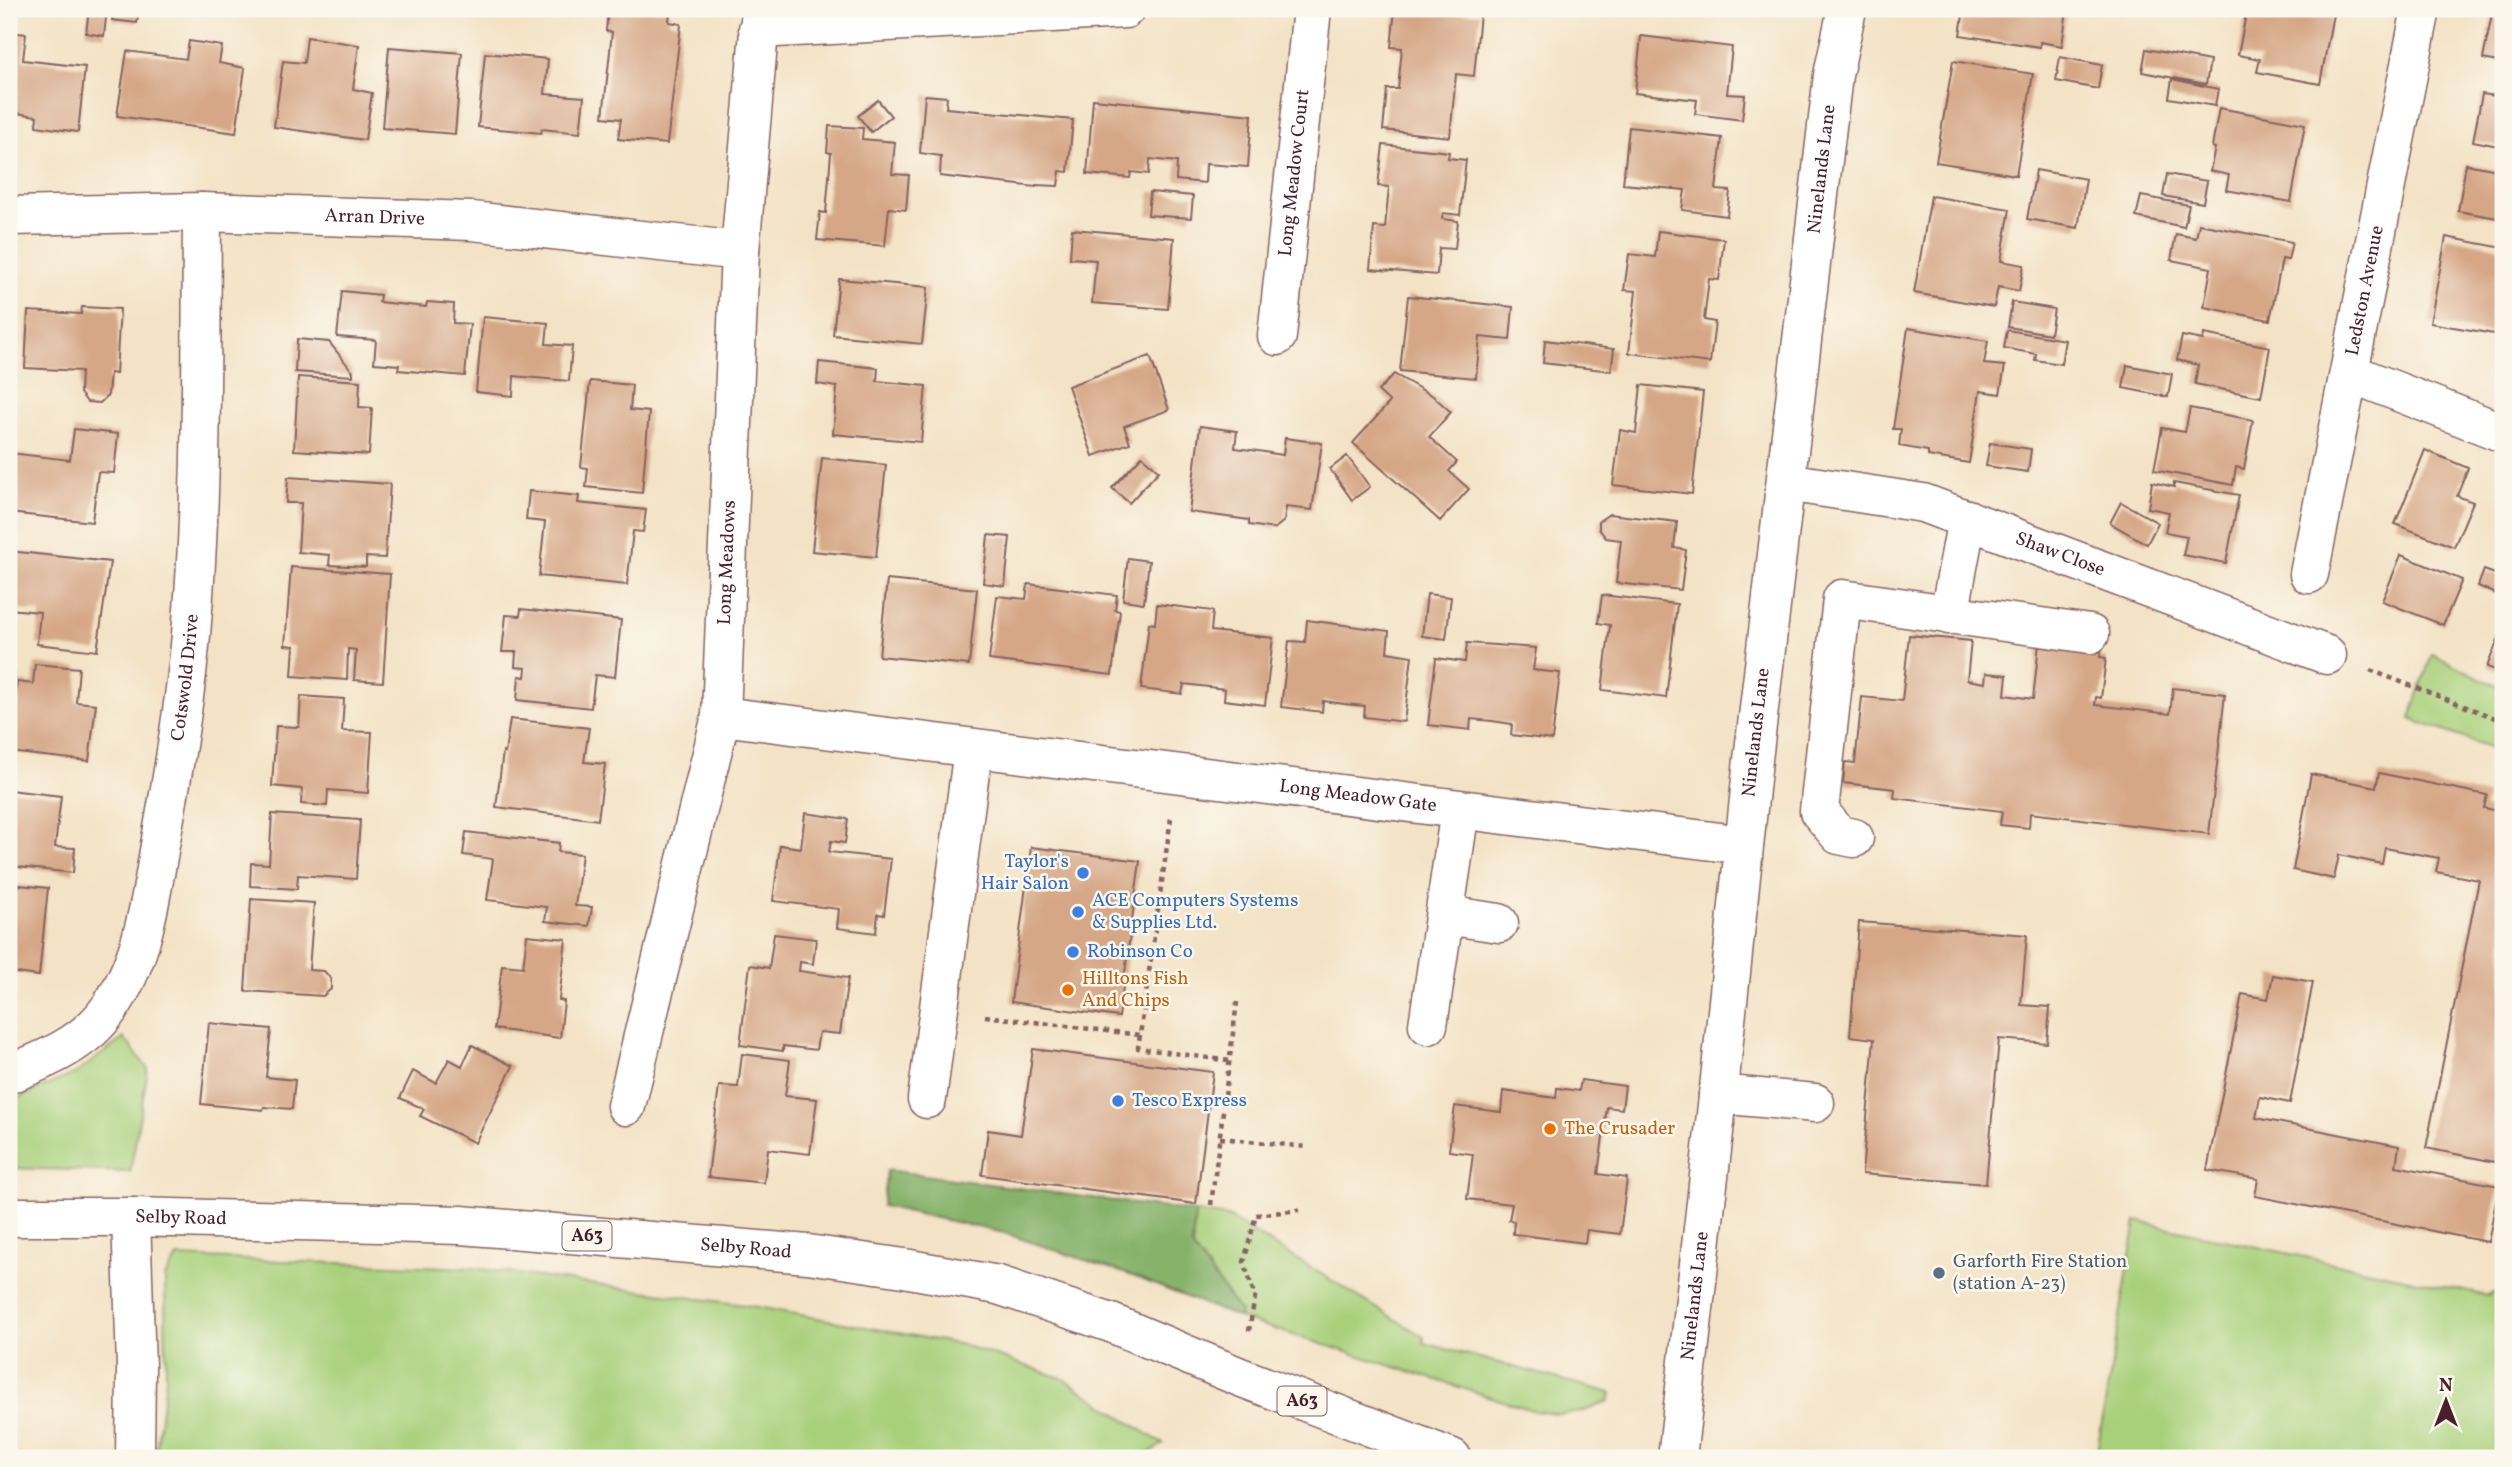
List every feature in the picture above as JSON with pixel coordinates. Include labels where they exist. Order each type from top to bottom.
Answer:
[{"type":"main road","points":[[759,19],[1125,9]]},
{"type":"main road","name":"Long Meadow Court","points":[[1277,336],[1312,9]]},
{"type":"main road","name":"Ninelands Lane","points":[[1677,1458],[1744,845],[1833,75],[1847,9]]},
{"type":"main road","name":"Ledston Avenue","points":[[2309,574],[2421,9]]},
{"type":"main road","name":"Long Meadows","points":[[626,1106],[721,716],[740,251],[759,19]]},
{"type":"main road","name":"Arran Drive","points":[[9,216],[202,212],[472,221],[740,251]]},
{"type":"main road","name":"Cotswold Drive","points":[[9,1074],[43,1060],[78,1040],[108,1012],[129,976],[146,923],[180,735],[191,635],[197,529],[202,212]]},
{"type":"main road","points":[[2350,373],[2503,433]]},
{"type":"main road","name":"Shaw Close","points":[[1786,482],[1923,503],[2327,655]]},
{"type":"main road","points":[[1949,615],[1967,519]]},
{"type":"main road","points":[[1854,838],[1839,835],[1819,811],[1842,599],[2090,634]]},
{"type":"main road","name":"Long Meadow Gate","points":[[721,716],[1744,845]]},
{"type":"main road","points":[[927,1099],[973,749]]},
{"type":"main road","points":[[1428,1025],[1460,810]]},
{"type":"main road","points":[[1445,915],[1499,923]]},
{"type":"main road","points":[[1718,1094],[1815,1103]]},
{"type":"main road","name":"Selby Road","points":[[9,1217],[131,1217],[461,1226],[808,1254],[904,1268],[998,1285],[1111,1323],[1240,1377],[1452,1458]]},
{"type":"main road","points":[[131,1217],[136,1367],[135,1458]]},
{"type":"path","points":[[2327,655],[2503,721]]},
{"type":"path","points":[[1177,774],[1138,1048],[1230,1060]]},
{"type":"path","points":[[1211,1205],[1237,1002]]},
{"type":"path","points":[[939,1010],[1140,1035]]},
{"type":"path","points":[[1220,1138],[1306,1147]]},
{"type":"path","points":[[1240,1377],[1255,1297],[1244,1262],[1256,1214],[1299,1210]]},
{"type":"green space","points":[[2432,654],[2503,689],[2503,752],[2410,719]]},
{"type":"green space","points":[[124,1038],[148,1069],[130,1172],[9,1168],[9,1102],[76,1073]]},
{"type":"green space","points":[[887,1170],[1195,1212],[1192,1247],[1240,1312],[1239,1318],[1133,1276],[1004,1233],[882,1206]]},
{"type":"green space","points":[[1195,1212],[1228,1217],[1424,1337],[1424,1343],[1611,1393],[1609,1401],[1573,1413],[1535,1411],[1239,1318],[1240,1312],[1192,1247]]},
{"type":"green space","points":[[2136,1221],[2488,1296],[2503,1288],[2503,1458],[2096,1458]]},
{"type":"green space","points":[[177,1257],[474,1268],[752,1306],[963,1345],[1062,1378],[1163,1444],[1141,1458],[155,1458],[166,1379],[165,1277]]},
{"type":"building","points":[[89,9],[107,9],[104,36],[86,33]]},
{"type":"building","points":[[113,9],[139,9],[137,23],[112,20]]},
{"type":"building","points":[[608,9],[670,10],[669,22],[681,24],[667,144],[618,139],[621,119],[603,117],[612,32],[606,31]]},
{"type":"building","points":[[1395,9],[1480,14],[1474,76],[1456,74],[1450,137],[1383,130],[1387,89],[1398,89],[1402,48],[1391,47]]},
{"type":"building","points":[[1964,9],[2067,9],[2062,46],[2040,42],[2040,47],[1960,35]]},
{"type":"building","points":[[2247,9],[2334,9],[2320,84],[2257,72],[2260,59],[2238,55]]},
{"type":"building","points":[[2493,9],[2503,9],[2503,63],[2483,59]]},
{"type":"building","points":[[9,32],[26,34],[23,60],[85,67],[78,132],[36,126],[37,116],[9,112]]},
{"type":"building","points":[[1641,36],[1732,47],[1727,94],[1745,95],[1742,120],[1695,114],[1697,100],[1635,93]]},
{"type":"building","points":[[307,37],[359,45],[353,89],[372,93],[365,140],[274,127],[283,61],[304,63]]},
{"type":"building","points":[[189,41],[222,46],[219,63],[245,68],[236,133],[117,116],[127,51],[186,59]]},
{"type":"building","points":[[389,47],[462,53],[455,134],[382,128]]},
{"type":"building","points":[[2146,49],[2210,61],[2206,84],[2142,72]]},
{"type":"building","points":[[485,53],[548,59],[545,94],[584,97],[580,133],[542,129],[541,133],[478,127]]},
{"type":"building","points":[[2060,57],[2102,65],[2098,89],[2056,81]]},
{"type":"building","points":[[1953,61],[2033,74],[2016,175],[1936,162]]},
{"type":"building","points":[[2172,79],[2218,89],[2215,106],[2169,98]]},
{"type":"building","points":[[2482,94],[2503,97],[2503,147],[2473,141]]},
{"type":"building","points":[[925,95],[947,97],[946,108],[1073,120],[1068,172],[1060,171],[1058,186],[1036,187],[940,176],[941,156],[920,153]]},
{"type":"building","points":[[1093,99],[1252,115],[1248,167],[1206,164],[1205,183],[1176,180],[1177,162],[1150,159],[1149,174],[1131,172],[1130,178],[1087,174]]},
{"type":"building","points":[[878,100],[891,116],[871,132],[858,116]]},
{"type":"building","points":[[2219,108],[2305,124],[2291,202],[2226,190],[2229,175],[2210,171]]},
{"type":"building","points":[[829,126],[863,128],[862,139],[895,142],[892,174],[909,175],[906,210],[889,208],[885,246],[817,240],[820,212],[826,213],[831,153],[827,152]]},
{"type":"building","points":[[1629,127],[1722,138],[1716,190],[1730,191],[1727,216],[1682,210],[1685,190],[1623,184]]},
{"type":"building","points":[[1383,145],[1449,152],[1448,158],[1466,160],[1460,215],[1443,213],[1442,219],[1458,221],[1455,249],[1439,248],[1437,275],[1370,269],[1374,227],[1385,228],[1389,187],[1378,186]]},
{"type":"building","points":[[2466,164],[2503,171],[2503,219],[2458,211]]},
{"type":"building","points":[[2036,170],[2086,179],[2078,228],[2027,219]]},
{"type":"building","points":[[2167,174],[2207,181],[2203,203],[2163,196]]},
{"type":"building","points":[[1150,192],[1193,196],[1191,218],[1148,215]]},
{"type":"building","points":[[1931,196],[2010,209],[2001,261],[2024,265],[2019,291],[1998,287],[1994,307],[1914,293]]},
{"type":"building","points":[[2141,196],[2189,205],[2184,227],[2136,217]]},
{"type":"building","points":[[2199,224],[2292,242],[2288,260],[2282,259],[2270,320],[2204,307],[2211,268],[2171,260],[2176,234],[2196,238]]},
{"type":"building","points":[[1072,229],[1174,238],[1168,309],[1092,303],[1096,260],[1070,258]]},
{"type":"building","points":[[1658,231],[1724,239],[1719,280],[1709,279],[1704,320],[1715,322],[1710,363],[1629,353],[1636,291],[1624,290],[1629,254],[1655,257]]},
{"type":"building","points":[[2446,237],[2503,248],[2503,321],[2500,335],[2430,323]]},
{"type":"building","points":[[839,279],[928,287],[922,344],[833,335]]},
{"type":"building","points":[[342,291],[380,295],[379,302],[426,307],[427,302],[454,304],[453,323],[470,324],[465,376],[398,370],[399,365],[374,363],[376,340],[337,337]]},
{"type":"building","points":[[1408,296],[1513,307],[1510,340],[1480,337],[1476,378],[1400,371]]},
{"type":"building","points":[[2012,302],[2054,309],[2050,334],[2008,327]]},
{"type":"building","points":[[82,307],[120,309],[116,374],[110,373],[108,395],[100,403],[87,402],[80,393],[81,371],[25,368],[28,311],[81,314]]},
{"type":"building","points":[[483,317],[548,323],[546,344],[572,346],[569,381],[514,376],[513,396],[476,392]]},
{"type":"building","points":[[1908,328],[1988,341],[1984,364],[2005,366],[2000,394],[1980,391],[1969,463],[1928,456],[1928,451],[1899,446],[1901,429],[1893,429]]},
{"type":"building","points":[[2007,330],[2065,340],[2061,364],[2035,360],[2036,354],[2004,348]]},
{"type":"building","points":[[2204,334],[2270,347],[2261,397],[2195,384],[2198,365],[2177,360],[2182,336],[2203,340]]},
{"type":"building","points":[[297,339],[329,342],[353,372],[353,376],[295,372]]},
{"type":"building","points":[[1545,340],[1614,349],[1611,371],[1543,363]]},
{"type":"building","points":[[1150,356],[1169,410],[1124,426],[1130,443],[1093,456],[1068,386]]},
{"type":"building","points":[[819,362],[878,368],[877,381],[926,386],[921,442],[833,434],[837,387],[817,384]]},
{"type":"building","points":[[2127,365],[2172,374],[2168,397],[2123,388]]},
{"type":"building","points":[[1394,374],[1433,396],[1451,412],[1429,437],[1457,462],[1449,471],[1469,489],[1440,521],[1353,443],[1390,402],[1378,391]]},
{"type":"building","points":[[298,377],[360,381],[359,407],[372,408],[369,455],[294,450]]},
{"type":"building","points":[[590,381],[632,385],[630,410],[649,412],[642,493],[586,487],[588,468],[581,467]]},
{"type":"building","points":[[1641,385],[1703,392],[1692,494],[1613,485],[1620,430],[1636,433]]},
{"type":"building","points":[[2190,408],[2253,420],[2244,469],[2236,467],[2233,485],[2154,470],[2162,428],[2185,432]]},
{"type":"building","points":[[1200,426],[1237,431],[1235,448],[1283,455],[1285,438],[1322,443],[1312,510],[1286,507],[1284,521],[1274,529],[1249,525],[1249,520],[1189,512]]},
{"type":"building","points":[[74,429],[118,434],[114,473],[98,472],[92,522],[9,513],[10,453],[70,460]]},
{"type":"building","points":[[1990,443],[2031,449],[2028,472],[1986,466]]},
{"type":"building","points":[[2425,450],[2468,468],[2457,496],[2473,502],[2454,547],[2395,524]]},
{"type":"building","points":[[1142,456],[1159,471],[1129,503],[1112,488]]},
{"type":"building","points":[[1347,456],[1370,487],[1352,500],[1330,469]]},
{"type":"building","points":[[822,458],[886,465],[876,557],[812,551]]},
{"type":"building","points":[[288,477],[390,484],[385,558],[366,557],[366,567],[329,565],[330,555],[298,552],[301,503],[286,503]]},
{"type":"building","points":[[2152,482],[2174,487],[2174,483],[2239,495],[2226,563],[2183,555],[2187,536],[2165,532],[2169,512],[2148,508]]},
{"type":"building","points":[[529,491],[579,496],[578,503],[646,510],[643,532],[633,531],[627,585],[539,576],[545,522],[526,520]]},
{"type":"building","points":[[2121,502],[2158,523],[2147,544],[2110,523]]},
{"type":"building","points":[[1609,514],[1677,522],[1674,548],[1686,550],[1681,590],[1616,583],[1621,540],[1606,538],[1599,529],[1599,521]]},
{"type":"building","points":[[988,535],[1010,537],[1005,586],[983,583]]},
{"type":"building","points":[[9,551],[110,562],[97,651],[37,644],[40,612],[9,609]]},
{"type":"building","points":[[2401,555],[2462,580],[2443,625],[2382,601]]},
{"type":"building","points":[[1128,558],[1149,561],[1144,603],[1123,600]]},
{"type":"building","points":[[291,567],[390,574],[383,682],[354,680],[356,650],[348,649],[347,680],[292,676],[294,646],[285,645]]},
{"type":"building","points":[[2484,570],[2503,577],[2503,597],[2478,586]]},
{"type":"building","points":[[887,580],[977,589],[969,665],[879,656]]},
{"type":"building","points":[[1028,584],[1117,595],[1115,610],[1120,611],[1112,675],[989,660],[997,596],[1026,599]]},
{"type":"building","points":[[1427,594],[1451,597],[1446,639],[1422,636]]},
{"type":"building","points":[[1602,595],[1677,604],[1666,698],[1602,690],[1610,625],[1598,623]]},
{"type":"building","points":[[1157,604],[1213,611],[1211,631],[1273,638],[1265,705],[1224,700],[1225,689],[1184,684],[1182,694],[1141,689],[1149,623],[1155,624]]},
{"type":"building","points":[[521,609],[621,620],[615,677],[595,675],[591,708],[517,700],[519,676],[525,677],[526,668],[515,667],[516,652],[502,652],[506,615],[520,616]]},
{"type":"building","points":[[1307,620],[1389,631],[1387,652],[1412,656],[1404,722],[1364,717],[1365,706],[1323,701],[1322,712],[1281,707],[1289,641],[1305,642]]},
{"type":"building","points":[[2503,627],[2503,673],[2487,667]]},
{"type":"building","points":[[1909,635],[1971,641],[1967,680],[1985,683],[1986,673],[2007,675],[2005,695],[2033,699],[2039,644],[2101,652],[2100,657],[2106,658],[2101,698],[2096,697],[2095,705],[2170,714],[2173,688],[2225,694],[2209,834],[2030,813],[2029,828],[2000,825],[2002,811],[1894,798],[1895,789],[1843,783],[1845,762],[1855,763],[1862,697],[1902,701]]},
{"type":"building","points":[[1467,643],[1536,648],[1533,670],[1560,673],[1552,740],[1511,735],[1512,724],[1492,721],[1471,719],[1470,730],[1428,725],[1436,658],[1465,662]]},
{"type":"building","points":[[35,664],[79,668],[76,702],[96,704],[89,761],[9,752],[9,670],[15,671],[15,695],[17,682],[33,684]]},
{"type":"building","points":[[301,696],[344,699],[342,731],[372,732],[368,793],[328,790],[327,806],[301,804],[302,789],[272,786],[276,726],[299,727]]},
{"type":"building","points":[[510,719],[589,728],[584,762],[605,764],[598,820],[496,807]]},
{"type":"building","points":[[2379,773],[2487,795],[2484,808],[2503,812],[2503,1121],[2495,1162],[2426,1148],[2479,880],[2436,872],[2439,858],[2385,848],[2382,864],[2339,855],[2334,879],[2293,870],[2311,774],[2376,787]]},
{"type":"building","points":[[9,790],[61,796],[55,847],[75,848],[73,873],[9,866]]},
{"type":"building","points":[[805,813],[848,819],[845,843],[831,841],[829,852],[891,859],[884,915],[878,914],[876,933],[837,928],[839,909],[773,901],[780,845],[801,848]]},
{"type":"building","points":[[272,814],[360,820],[356,879],[298,875],[297,889],[250,886],[251,863],[269,864]]},
{"type":"building","points":[[466,832],[559,843],[558,852],[582,854],[575,906],[592,907],[589,926],[545,921],[547,907],[487,900],[493,859],[463,855]]},
{"type":"building","points":[[1031,847],[1140,861],[1119,1017],[1011,1002]]},
{"type":"building","points":[[9,884],[48,888],[39,976],[9,972]]},
{"type":"building","points":[[251,899],[314,903],[309,970],[324,971],[331,979],[331,989],[323,996],[245,991]]},
{"type":"building","points":[[1859,922],[2027,935],[2021,1005],[2050,1007],[2047,1043],[1999,1039],[1986,1184],[1862,1174],[1874,1039],[1850,1036]]},
{"type":"building","points":[[774,934],[816,939],[813,964],[800,962],[799,971],[848,978],[840,1034],[819,1032],[816,1050],[783,1046],[783,1051],[740,1045],[750,965],[769,968]]},
{"type":"building","points":[[527,935],[566,939],[559,1000],[564,1001],[560,1038],[494,1029],[502,965],[523,967]]},
{"type":"building","points":[[2273,975],[2313,982],[2290,1103],[2260,1097],[2256,1118],[2399,1146],[2396,1166],[2499,1186],[2488,1242],[2255,1196],[2258,1179],[2207,1170],[2242,994],[2268,999]]},
{"type":"building","points":[[209,1023],[271,1029],[266,1077],[295,1080],[292,1109],[264,1107],[263,1110],[201,1104]]},
{"type":"building","points":[[472,1045],[513,1066],[475,1143],[420,1116],[424,1109],[400,1098],[413,1071],[436,1083],[449,1059],[462,1066]]},
{"type":"building","name":"Tesco Express","points":[[1033,1049],[1213,1072],[1196,1204],[982,1175],[988,1130],[1021,1135]]},
{"type":"building","points":[[742,1054],[790,1060],[785,1096],[817,1099],[810,1154],[768,1149],[764,1183],[708,1177],[719,1086],[738,1087]]},
{"type":"building","points":[[1581,1080],[1625,1086],[1622,1109],[1607,1107],[1598,1174],[1627,1178],[1620,1234],[1587,1230],[1585,1243],[1513,1234],[1514,1221],[1509,1220],[1512,1204],[1467,1199],[1473,1154],[1449,1151],[1455,1106],[1501,1112],[1503,1091],[1556,1098],[1557,1088],[1579,1091]]},
{"type":"place","name":"Taylor's Hair Salon","points":[[1083,873]]},
{"type":"place","name":"ACE Computers Systems & Supplies Ltd.","points":[[1078,912]]},
{"type":"place","name":"Robinson Co","points":[[1073,952]]},
{"type":"place","name":"Hilltons Fish And Chips","points":[[1068,990]]},
{"type":"place","name":"Tesco Express","points":[[1118,1101]]},
{"type":"place","name":"The Crusader","points":[[1550,1129]]},
{"type":"place","name":"Garforth Fire Station (station A-23)","points":[[1939,1273]]}]
